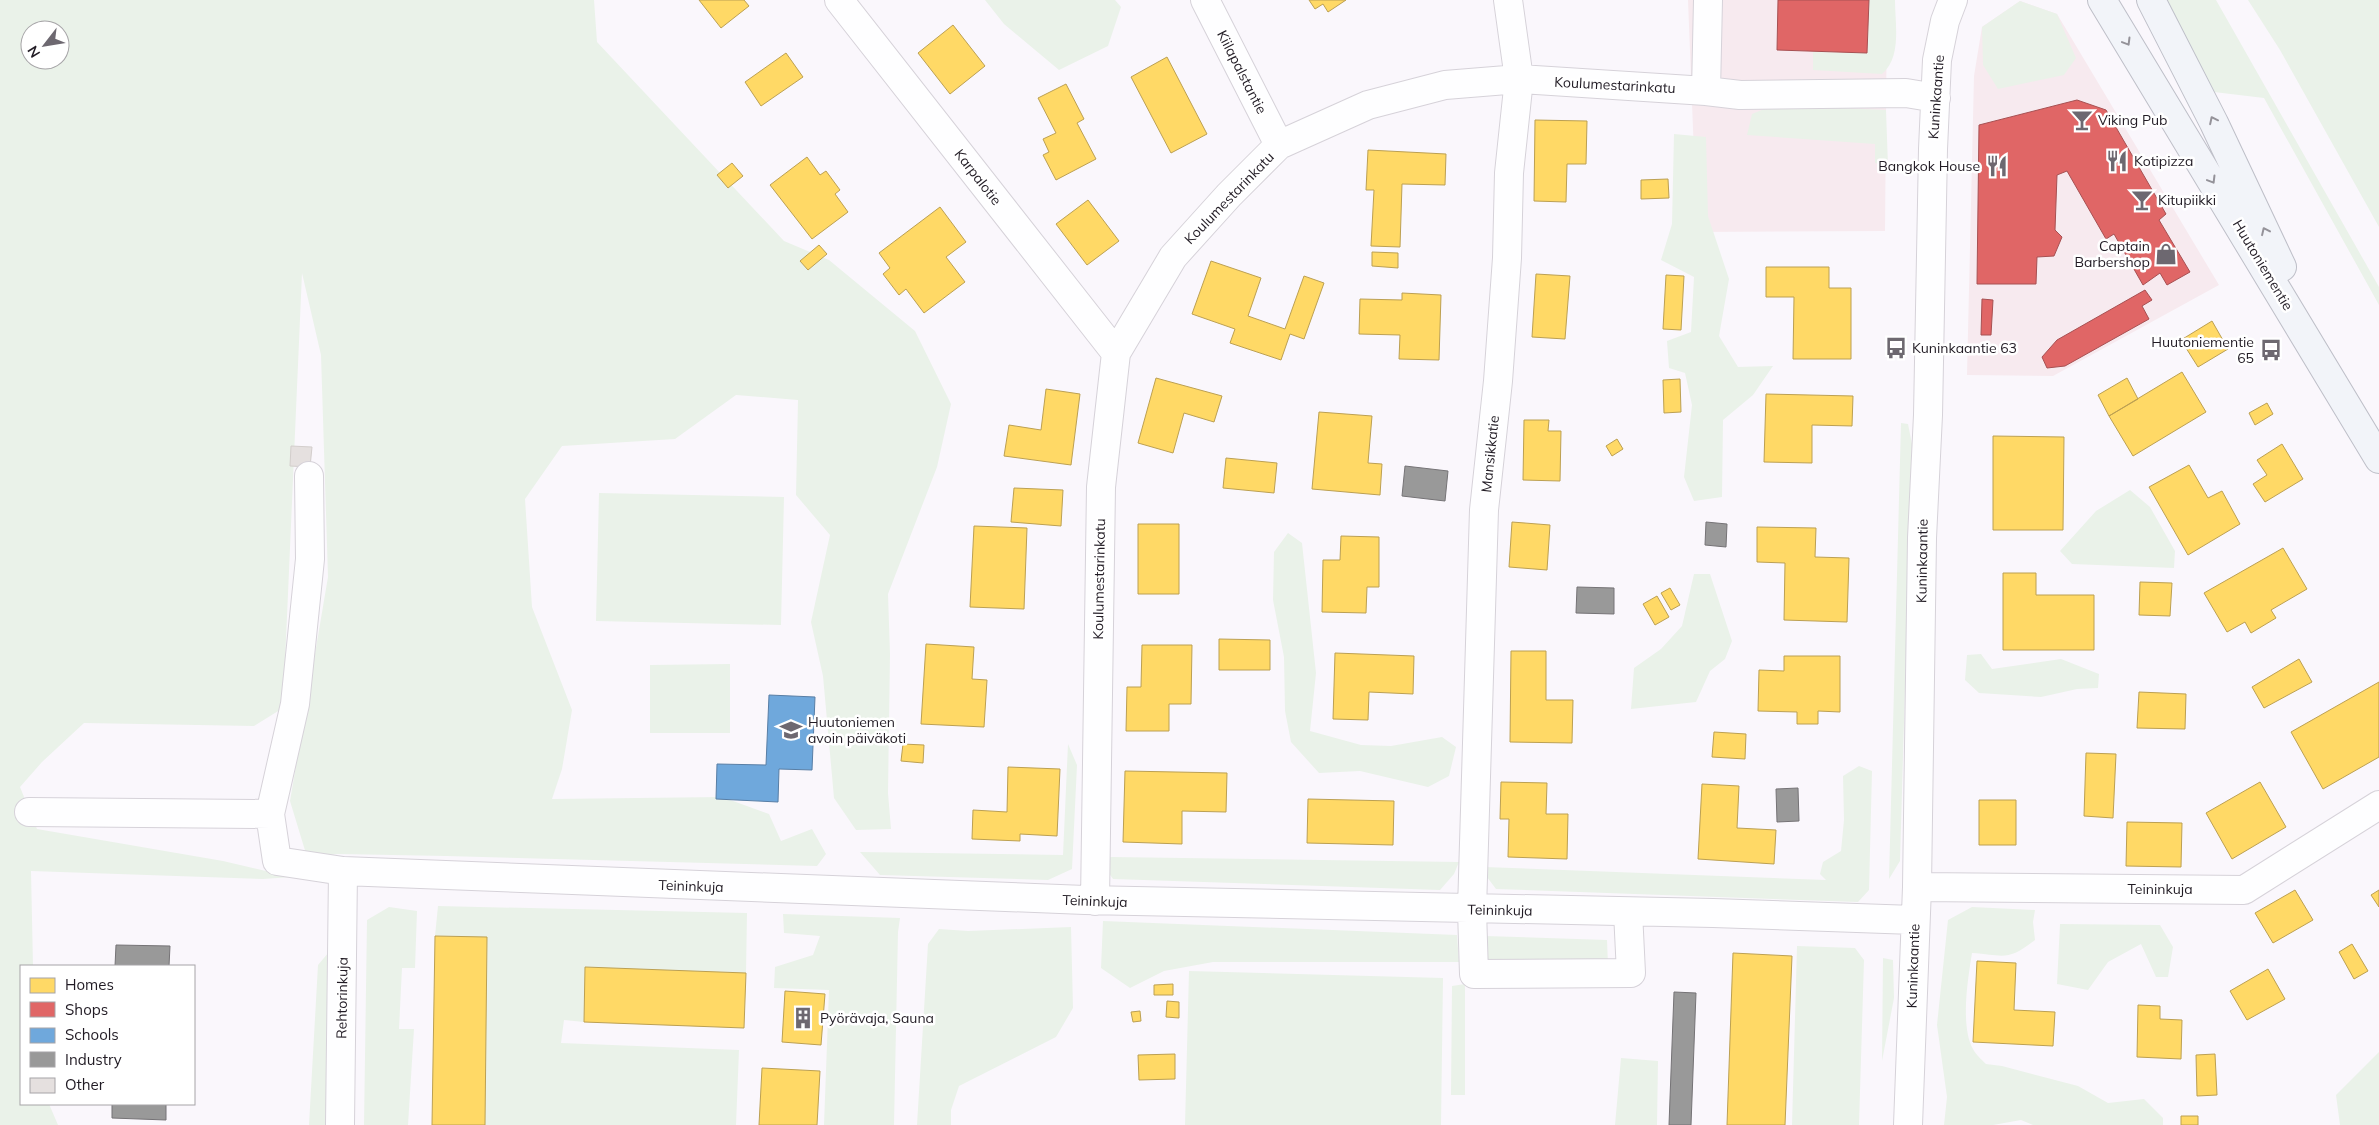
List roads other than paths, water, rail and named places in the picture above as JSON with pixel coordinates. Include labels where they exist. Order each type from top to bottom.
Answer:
[{"type":"main road","name":"Huutoniementie","points":[[2102,0],[2379,459]]},
{"type":"main road","name":"Huutoniementie","points":[[2152,0],[2214,123],[2346,402]]},
{"type":"street","name":"Karpalotie","points":[[839,0],[1116,353]]},
{"type":"street","name":"Kiilapalstantie","points":[[1205,0],[1279,145]]},
{"type":"street","name":"Mansikkatie","points":[[1508,0],[1519,79],[1509,173],[1507,258],[1498,374],[1484,510],[1472,910],[1474,974],[1631,973],[1628,912]]},
{"type":"street","points":[[1706,90],[1708,0]]},
{"type":"street","name":"Kuninkaantie","points":[[1908,1125],[1914,920],[1917,887],[1922,538],[1928,415],[1932,148],[1937,60],[1945,21],[1953,0]]},
{"type":"street","name":"Koulumestarinkatu","points":[[1095,901],[1102,487],[1116,353],[1173,257],[1229,195],[1279,145],[1368,105],[1444,85],[1519,79],[1706,90],[1740,95],[1906,93],[1936,98]]},
{"type":"street","points":[[30,812],[270,814],[295,704],[310,559],[309,476]]},
{"type":"street","name":"Teininkuja","points":[[1917,887],[2244,890],[2379,805]]},
{"type":"street","name":"Teininkuja","points":[[270,814],[277,861],[343,871],[1095,901],[1914,920]]},
{"type":"street","name":"Rehtorinkuja","points":[[340,1125],[343,871]]},
{"type":"place","name":"Viking Pub","points":[[2082,120]]},
{"type":"place","name":"Kotipizza","points":[[2117,161]]},
{"type":"place","name":"Bangkok House","points":[[1997,166]]},
{"type":"place","name":"Kitupiikki","points":[[2142,200]]},
{"type":"place","name":"Captain Barbershop","points":[[2166,254]]},
{"type":"place","name":"Kuninkaantie 63","points":[[1896,348]]},
{"type":"place","name":"Huutoniementie 65","points":[[2271,350]]},
{"type":"place","name":"Huutoniemen avoin päiväkoti","points":[[791,730]]},
{"type":"place","name":"Pyörävaja, Sauna","points":[[803,1018]]}]
